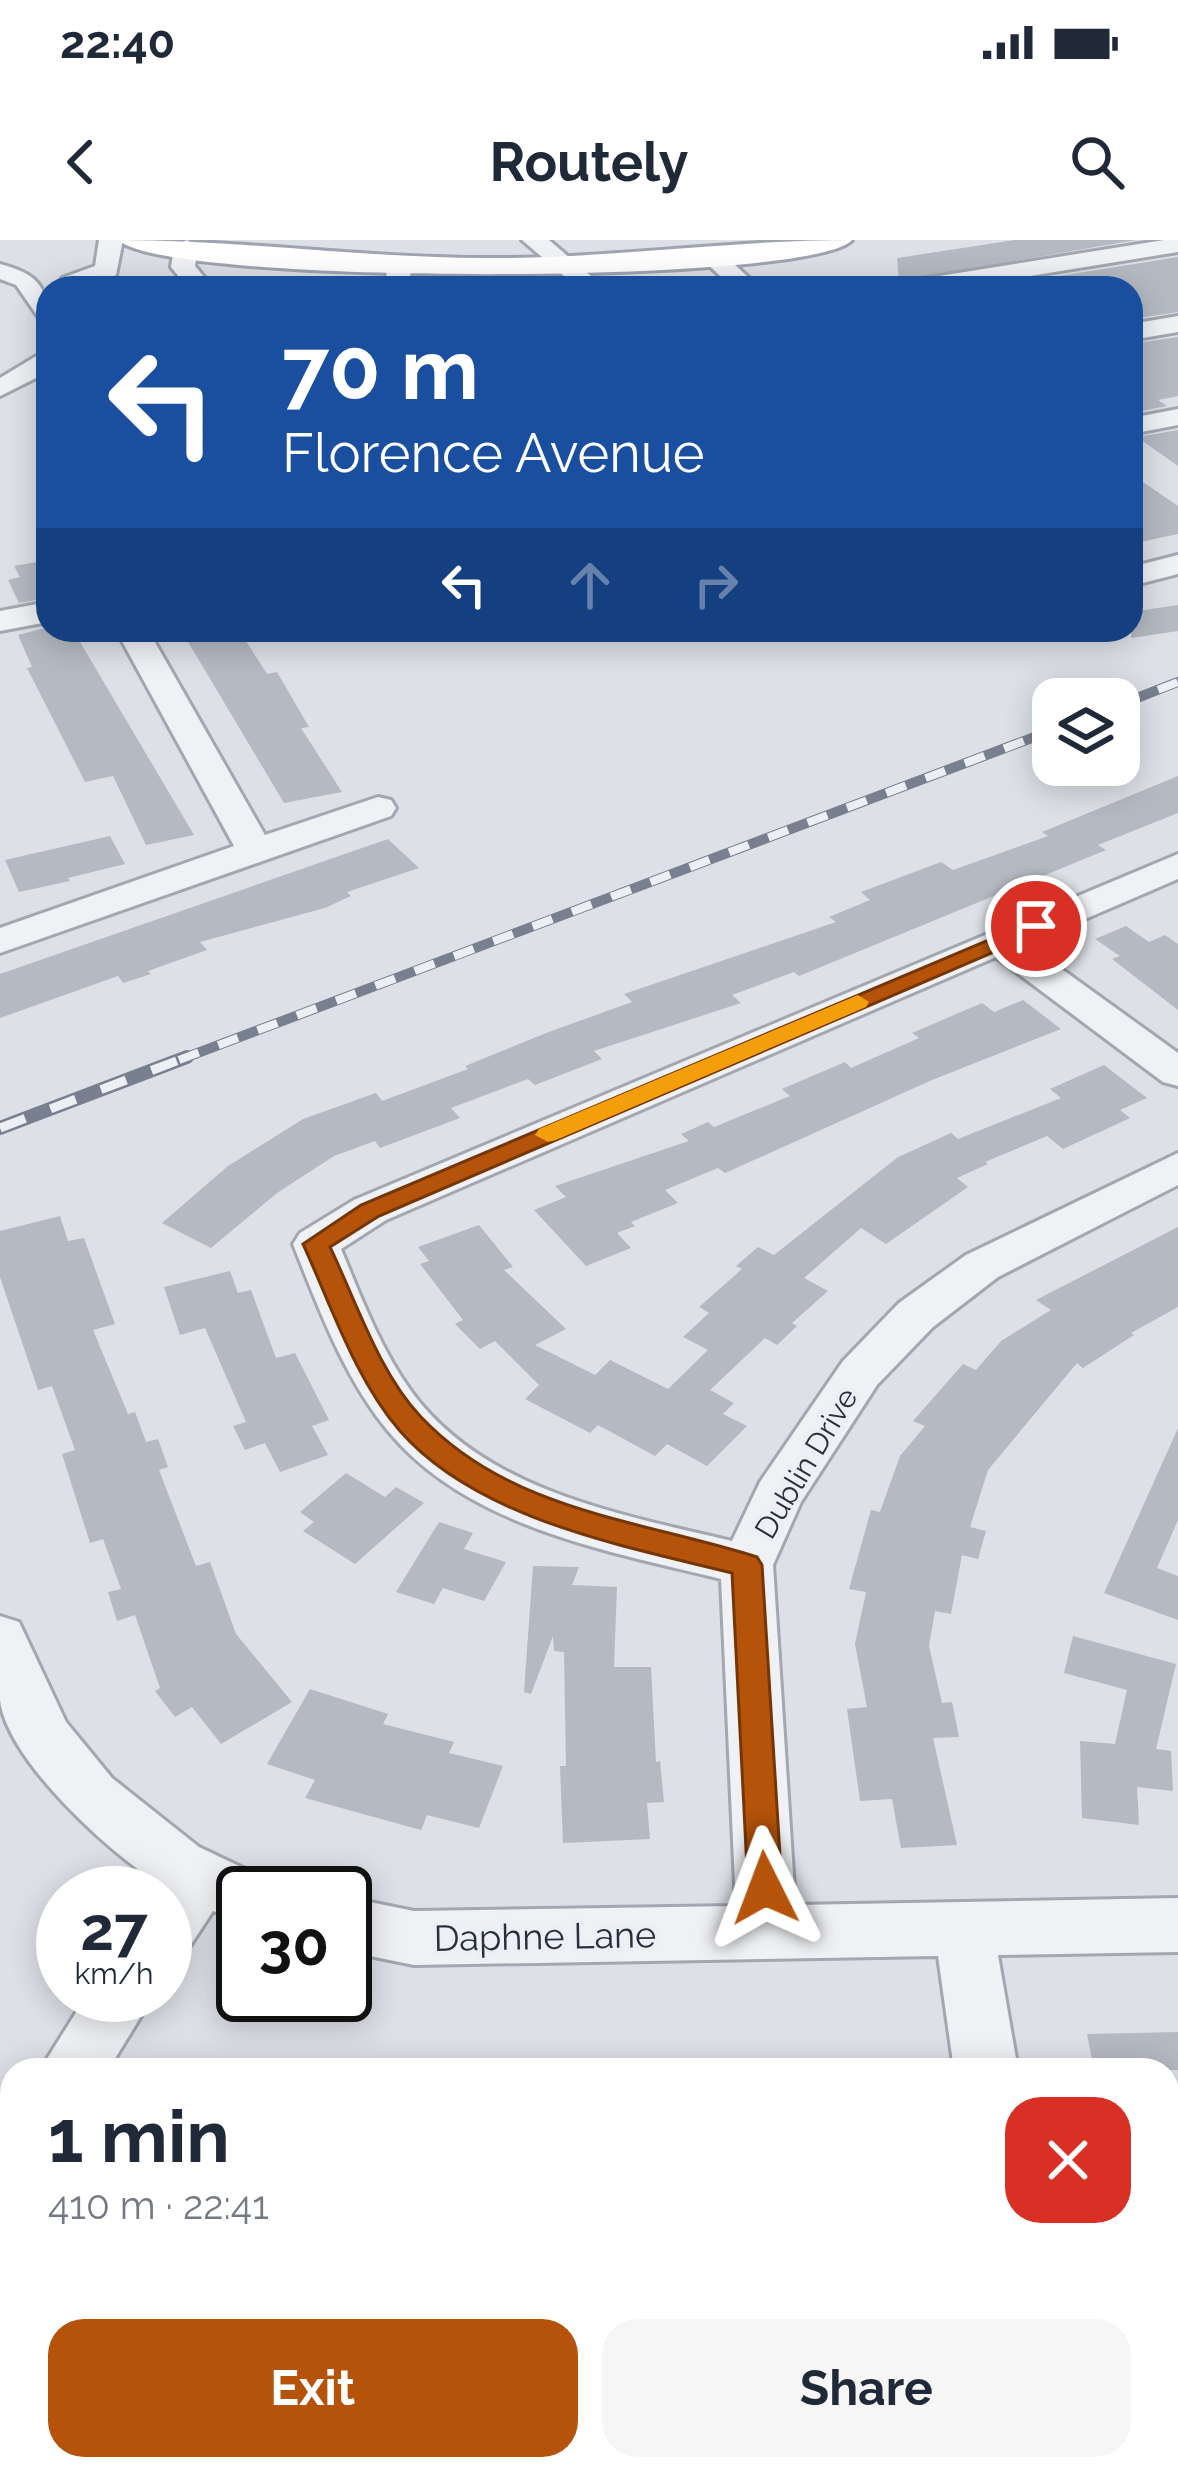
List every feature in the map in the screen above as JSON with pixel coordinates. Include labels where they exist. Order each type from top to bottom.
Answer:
[{"type":"main road","points":[[134,240],[384,276]]},
{"type":"main road","points":[[423,276],[713,258],[837,240]]},
{"type":"street","points":[[90,276],[106,270],[111,240]]},
{"type":"street","points":[[982,276],[1178,244]]},
{"type":"street","points":[[186,247],[183,267],[191,276]]},
{"type":"street","points":[[713,258],[734,276]]},
{"type":"street","points":[[0,271],[25,280],[36,296]]},
{"type":"street","points":[[1143,330],[1178,324]]},
{"type":"street","points":[[0,388],[36,370]]},
{"type":"street","points":[[1143,424],[1178,417]]},
{"type":"street","points":[[1143,574],[1178,564]]},
{"type":"street","points":[[0,621],[36,614]]},
{"type":"street","points":[[139,642],[255,850]]},
{"type":"street","points":[[0,941],[379,808]]},
{"type":"street","points":[[747,1565],[564,1519],[468,1470],[410,1424],[373,1365],[316,1244],[370,1210],[1178,865]]},
{"type":"street","points":[[1000,941],[1178,1073]]},
{"type":"street","name":"Dublin Drive","points":[[767,1934],[747,1565],[778,1496],[860,1373],[916,1315],[982,1266],[1178,1167]]},
{"type":"street","points":[[0,1637],[30,1709],[70,1769],[123,1825],[216,1884]]},
{"type":"street","points":[[192,1912],[216,1893]]},
{"type":"street","name":"Daphne Lane","points":[[372,1929],[414,1938],[1178,1925]]},
{"type":"street","points":[[964,1930],[984,2058]]},
{"type":"street","points":[[79,2058],[104,2022]]},
{"type":"building","points":[[1015,240],[1136,240],[928,276],[899,276],[897,258]]},
{"type":"building","points":[[1178,257],[1178,312],[1143,317],[1143,276],[1058,276]]},
{"type":"building","points":[[1178,337],[1178,396],[1158,400],[1167,406],[1143,411],[1143,342]]},
{"type":"building","points":[[1178,430],[1178,466],[1143,441],[1143,436]]},
{"type":"building","points":[[1143,482],[1178,506],[1178,534],[1143,541]]},
{"type":"building","points":[[36,562],[36,600],[19,603],[8,580],[20,577],[14,566]]},
{"type":"building","points":[[1178,605],[1178,631],[1143,636],[1143,610]]},
{"type":"building","points":[[36,630],[36,642],[80,642],[194,835],[146,845],[113,776],[85,782],[27,668],[32,667],[18,635]]},
{"type":"building","points":[[188,642],[247,642],[267,674],[277,672],[309,727],[301,728],[342,792],[284,803]]},
{"type":"building","points":[[1178,776],[1178,813],[1098,845],[1106,850],[799,976],[794,972],[732,995],[741,1003],[594,1051],[602,1059],[535,1085],[528,1079],[451,1108],[460,1118],[380,1148],[375,1141],[334,1156],[277,1193],[211,1248],[162,1223],[228,1166],[303,1119],[376,1093],[382,1101],[468,1069],[465,1066],[632,1002],[624,994],[836,922],[829,917],[870,900],[861,892],[941,862],[953,870],[1048,836],[1042,832]]},
{"type":"building","points":[[110,836],[125,864],[68,878],[70,881],[19,892],[5,860]]},
{"type":"building","points":[[388,839],[419,868],[347,892],[351,896],[325,908],[200,942],[207,950],[148,971],[151,974],[123,983],[118,976],[0,1018],[0,974]]},
{"type":"building","points":[[1126,926],[1149,942],[1165,935],[1178,944],[1178,1010],[1112,959],[1120,956],[1095,939]]},
{"type":"building","points":[[1023,1000],[1061,1029],[932,1080],[725,1173],[718,1168],[665,1190],[678,1203],[631,1222],[635,1226],[617,1233],[631,1248],[586,1266],[534,1210],[566,1197],[555,1186],[689,1141],[681,1134],[708,1122],[714,1127],[790,1096],[782,1089],[845,1062],[851,1068],[919,1038],[912,1033],[982,1003],[994,1012]]},
{"type":"building","points":[[1104,1065],[1147,1098],[1120,1110],[1130,1118],[1063,1149],[1047,1136],[985,1162],[988,1164],[957,1178],[968,1187],[886,1244],[861,1228],[804,1278],[828,1291],[792,1323],[797,1326],[777,1345],[765,1338],[710,1390],[734,1403],[723,1414],[747,1426],[707,1466],[667,1444],[655,1456],[598,1425],[590,1433],[525,1399],[539,1385],[495,1341],[480,1349],[455,1324],[463,1320],[420,1264],[429,1261],[418,1247],[479,1225],[513,1267],[504,1270],[566,1329],[535,1345],[595,1375],[610,1360],[668,1389],[708,1350],[683,1337],[709,1313],[699,1307],[742,1269],[736,1266],[758,1247],[774,1255],[898,1157],[951,1133],[958,1139],[1061,1098],[1050,1089]]},
{"type":"building","points":[[60,1216],[68,1241],[84,1238],[115,1324],[93,1330],[128,1414],[135,1412],[146,1442],[158,1439],[168,1467],[159,1470],[196,1566],[210,1562],[236,1634],[292,1702],[221,1744],[192,1707],[175,1717],[155,1691],[160,1688],[135,1615],[117,1621],[108,1592],[121,1589],[103,1539],[90,1543],[62,1454],[75,1450],[52,1386],[38,1390],[0,1277],[0,1231]]},
{"type":"building","points":[[1178,1227],[1178,1307],[1083,1368],[1077,1363],[988,1470],[970,1527],[986,1531],[978,1559],[962,1555],[951,1614],[935,1611],[929,1646],[942,1703],[952,1702],[959,1737],[933,1738],[957,1845],[901,1848],[892,1799],[860,1801],[847,1709],[867,1707],[855,1644],[866,1592],[849,1589],[871,1510],[880,1512],[900,1456],[925,1426],[913,1421],[963,1364],[976,1370],[1001,1341],[1051,1310],[1036,1300]]},
{"type":"building","points":[[230,1271],[238,1293],[251,1290],[276,1358],[295,1353],[329,1420],[312,1426],[328,1455],[280,1472],[265,1443],[245,1450],[233,1426],[246,1422],[205,1328],[180,1335],[164,1287]]},
{"type":"building","points":[[1178,1428],[1178,1520],[1157,1568],[1178,1576],[1178,1620],[1104,1593]]},
{"type":"building","points":[[346,1473],[385,1497],[396,1487],[424,1503],[355,1564],[303,1531],[314,1522],[300,1512]]},
{"type":"building","points":[[439,1522],[473,1533],[464,1549],[506,1562],[484,1601],[443,1588],[434,1604],[396,1592]]},
{"type":"building","points":[[533,1566],[579,1567],[572,1585],[617,1587],[614,1667],[651,1667],[656,1762],[660,1761],[664,1802],[647,1803],[650,1839],[563,1843],[564,1652],[554,1651],[553,1636],[531,1694],[524,1692]]},
{"type":"building","points":[[1073,1636],[1176,1664],[1156,1749],[1171,1751],[1173,1791],[1137,1787],[1139,1825],[1082,1818],[1080,1741],[1115,1744],[1127,1690],[1064,1673]]},
{"type":"building","points":[[310,1689],[388,1714],[383,1724],[454,1742],[449,1753],[503,1766],[479,1828],[427,1815],[421,1830],[305,1798],[315,1780],[267,1764]]},
{"type":"building","points":[[1178,2032],[1178,2058],[1092,2058],[1087,2034]]},
{"type":"railway","points":[[1140,697],[1178,682]]},
{"type":"railway","points":[[179,1060],[1032,738]]},
{"type":"railway","points":[[0,1128],[187,1057]]},
{"type":"slow traffic","points":[[548,1135],[858,1002]]},
{"type":"route","points":[[765,1888],[747,1565],[564,1519],[468,1470],[410,1424],[373,1365],[316,1244],[370,1210],[1036,926]]}]
